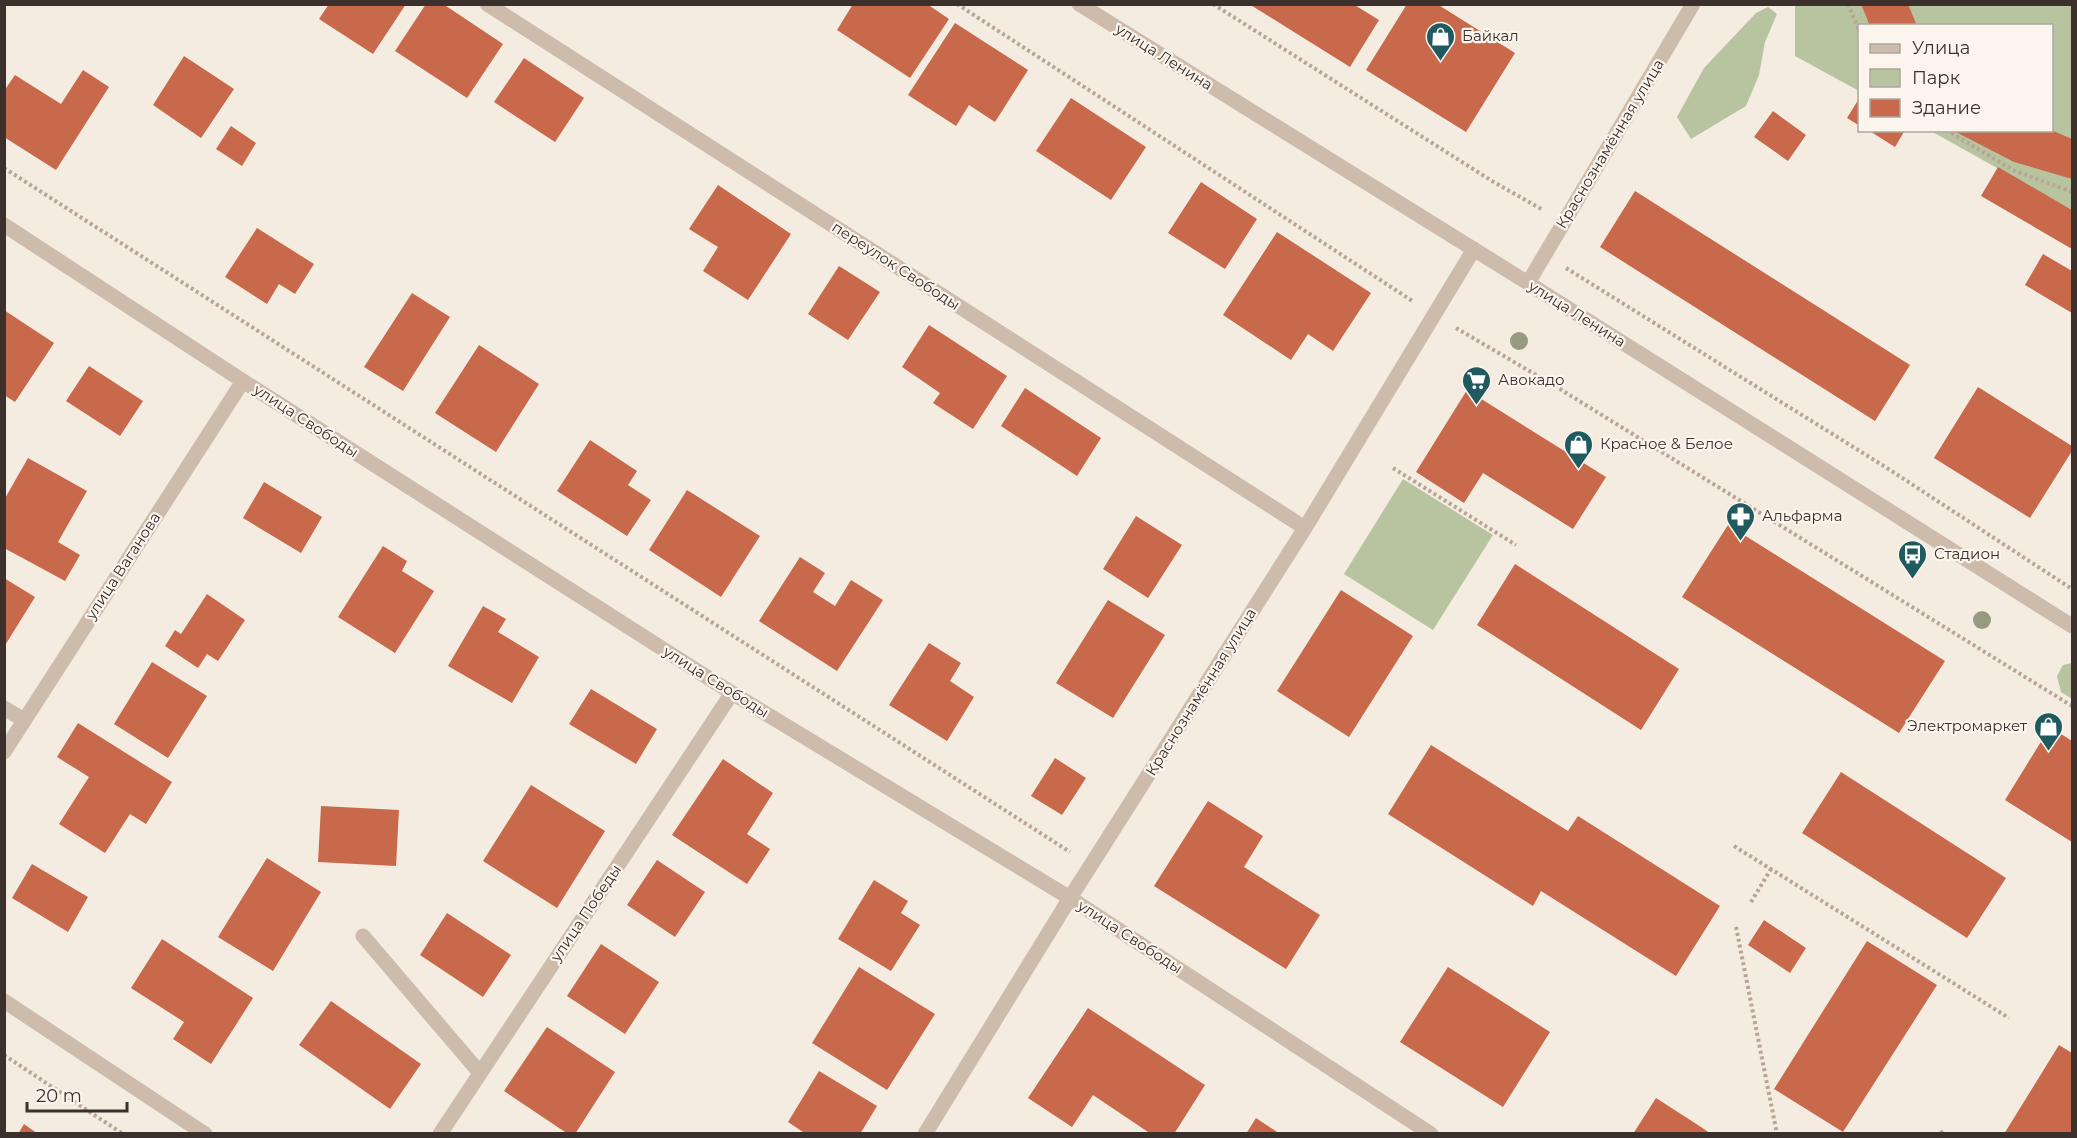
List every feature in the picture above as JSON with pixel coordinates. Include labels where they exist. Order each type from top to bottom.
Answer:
[{"type":"street","name":"переулок Свободы","points":[[487,4],[1305,528]]},
{"type":"street","name":"улица Ленина","points":[[1079,4],[1474,249],[2073,626]]},
{"type":"street","name":"Краснознамённая улица","points":[[1528,283],[1693,4]]},
{"type":"street","name":"улица Свободы","points":[[4,225],[243,381],[732,693],[1070,898],[1431,1134]]},
{"type":"street","name":"Краснознамённая улица","points":[[925,1134],[1090,866],[1305,528],[1474,249]]},
{"type":"street","name":"улица Ваганова","points":[[4,752],[243,381]]},
{"type":"street","name":"улица Победы","points":[[440,1134],[732,693]]},
{"type":"street","points":[[4,708],[24,720]]},
{"type":"street","points":[[363,936],[480,1073]]},
{"type":"street","points":[[4,1001],[205,1134]]},
{"type":"path","points":[[957,4],[1434,315],[1556,386],[2073,706]]},
{"type":"path","points":[[1212,4],[1483,175],[1564,222]]},
{"type":"path","points":[[1848,4],[1858,28]]},
{"type":"path","points":[[1949,132],[2015,171],[2073,192]]},
{"type":"path","points":[[4,168],[1090,866]]},
{"type":"path","points":[[1545,255],[1887,468],[2073,589]]},
{"type":"path","points":[[1393,468],[1516,544]]},
{"type":"path","points":[[1734,846],[2009,1018]]},
{"type":"path","points":[[1751,902],[1771,869]]},
{"type":"path","points":[[1736,927],[1777,1134]]},
{"type":"path","points":[[4,1055],[123,1134]]},
{"type":"green space","points":[[1795,5],[2072,5],[2072,210],[1933,132],[2053,132],[2053,24],[1858,24],[1858,90],[1795,56]]},
{"type":"green space","points":[[1768,7],[1777,14],[1765,42],[1759,75],[1746,106],[1691,139],[1677,117],[1704,68],[1756,13]]},
{"type":"green space","points":[[1403,479],[1493,535],[1433,630],[1344,574]]},
{"type":"green space","points":[[2072,663],[2072,699],[2061,692],[2057,676],[2063,665]]},
{"type":"building","points":[[329,4],[406,4],[373,54],[319,19]]},
{"type":"building","points":[[426,4],[443,4],[503,44],[467,98],[395,51]]},
{"type":"building","points":[[853,4],[927,4],[949,19],[910,78],[837,30]]},
{"type":"building","points":[[1249,4],[1353,4],[1379,20],[1350,67]]},
{"type":"building","name":"Байкал","points":[[1407,4],[1437,4],[1515,53],[1466,132],[1366,70]]},
{"type":"building","points":[[1861,4],[1908,4],[1916,24],[1869,24]]},
{"type":"building","points":[[955,23],[1028,70],[995,122],[969,105],[956,126],[908,95]]},
{"type":"building","points":[[184,56],[234,89],[201,138],[153,105]]},
{"type":"building","points":[[524,58],[584,98],[555,142],[494,102]]},
{"type":"building","points":[[83,70],[109,87],[56,170],[4,137],[4,91],[15,75],[61,104]]},
{"type":"building","points":[[1071,98],[1146,147],[1111,200],[1036,151]]},
{"type":"building","points":[[1858,100],[1858,125],[1847,118]]},
{"type":"building","points":[[1773,111],[1806,135],[1788,161],[1754,137]]},
{"type":"building","points":[[231,126],[256,143],[242,166],[216,149]]},
{"type":"building","points":[[2053,131],[2072,139],[2072,179],[2014,162],[1956,132]]},
{"type":"building","points":[[1871,132],[1904,132],[1895,147]]},
{"type":"building","points":[[1998,167],[2072,210],[2072,249],[1981,196]]},
{"type":"building","points":[[1201,182],[1257,219],[1225,269],[1168,233]]},
{"type":"building","points":[[718,185],[791,234],[748,300],[703,271],[718,247],[689,229]]},
{"type":"building","points":[[1635,191],[1910,365],[1875,421],[1600,247]]},
{"type":"building","points":[[257,228],[314,264],[295,294],[279,284],[267,304],[225,277]]},
{"type":"building","points":[[1277,232],[1371,293],[1333,351],[1308,334],[1291,360],[1223,315]]},
{"type":"building","points":[[2043,254],[2072,271],[2072,313],[2025,285]]},
{"type":"building","points":[[839,266],[880,292],[848,340],[808,314]]},
{"type":"building","points":[[412,293],[450,317],[403,391],[364,367]]},
{"type":"building","points":[[4,310],[54,343],[15,402],[4,395]]},
{"type":"building","points":[[929,325],[1007,376],[973,429],[933,403],[940,393],[902,367]]},
{"type":"building","points":[[479,345],[539,384],[496,452],[435,413]]},
{"type":"building","points":[[89,366],[143,401],[120,436],[66,401]]},
{"type":"building","points":[[1978,387],[2072,446],[2072,451],[2030,518],[1934,458]]},
{"type":"building","points":[[1025,388],[1101,438],[1077,476],[1001,426]]},
{"type":"building","points":[[1467,390],[1606,477],[1573,529],[1483,473],[1464,503],[1416,472]]},
{"type":"building","points":[[590,440],[637,471],[628,485],[651,500],[627,536],[557,491]]},
{"type":"building","points":[[28,458],[87,491],[58,542],[80,555],[65,581],[4,548],[4,500]]},
{"type":"building","points":[[264,482],[322,517],[301,553],[243,518]]},
{"type":"building","points":[[687,490],[760,536],[721,597],[649,550]]},
{"type":"building","points":[[1136,516],[1182,545],[1148,598],[1103,569]]},
{"type":"building","points":[[1728,525],[1945,661],[1899,733],[1682,597]]},
{"type":"building","points":[[383,546],[407,561],[402,571],[434,591],[395,653],[338,617]]},
{"type":"building","points":[[800,557],[825,573],[813,592],[835,606],[851,580],[883,600],[837,671],[759,621]]},
{"type":"building","points":[[1515,564],[1679,669],[1641,730],[1477,625]]},
{"type":"building","points":[[4,578],[35,597],[4,647]]},
{"type":"building","points":[[1341,590],[1413,636],[1349,737],[1277,691]]},
{"type":"building","points":[[207,594],[245,620],[218,661],[207,654],[198,668],[165,646],[175,630],[181,634]]},
{"type":"building","points":[[1108,600],[1165,635],[1113,718],[1056,683]]},
{"type":"building","points":[[483,606],[506,619],[498,632],[539,657],[512,703],[448,666]]},
{"type":"building","points":[[929,643],[961,663],[950,681],[974,697],[947,741],[889,705]]},
{"type":"building","points":[[152,662],[207,696],[168,758],[114,724]]},
{"type":"building","points":[[591,689],[657,729],[636,764],[569,724]]},
{"type":"building","points":[[78,723],[172,782],[146,824],[130,814],[105,853],[59,824],[89,777],[57,757]]},
{"type":"building","points":[[2050,727],[2072,741],[2072,842],[2005,800]]},
{"type":"building","points":[[1431,745],[1568,831],[1578,816],[1720,906],[1676,976],[1541,891],[1533,906],[1388,814]]},
{"type":"building","points":[[1055,758],[1086,778],[1062,815],[1031,796]]},
{"type":"building","points":[[723,759],[773,793],[747,834],[770,849],[747,884],[672,835]]},
{"type":"building","points":[[1841,772],[2006,878],[1967,938],[1802,833]]},
{"type":"building","points":[[531,785],[605,831],[557,908],[483,861]]},
{"type":"building","points":[[1208,801],[1263,836],[1244,867],[1320,915],[1286,969],[1154,886]]},
{"type":"building","points":[[321,806],[399,810],[396,866],[318,862]]},
{"type":"building","points":[[267,858],[321,892],[273,971],[218,937]]},
{"type":"building","points":[[657,860],[705,892],[675,937],[627,905]]},
{"type":"building","points":[[32,864],[88,897],[68,932],[12,898]]},
{"type":"building","points":[[874,880],[908,901],[901,913],[920,925],[891,971],[838,939]]},
{"type":"building","points":[[447,913],[511,955],[483,997],[420,955]]},
{"type":"building","points":[[1764,920],[1806,948],[1790,973],[1748,945]]},
{"type":"building","points":[[162,939],[253,998],[211,1064],[173,1039],[184,1022],[131,988]]},
{"type":"building","points":[[1867,941],[1937,985],[1843,1132],[1774,1089]]},
{"type":"building","points":[[601,944],[659,982],[625,1034],[567,996]]},
{"type":"building","points":[[859,967],[935,1014],[887,1090],[812,1043]]},
{"type":"building","points":[[1448,967],[1550,1032],[1503,1107],[1400,1042]]},
{"type":"building","points":[[331,1001],[421,1064],[390,1109],[299,1045]]},
{"type":"building","points":[[1088,1008],[1205,1085],[1174,1134],[1151,1134],[1093,1095],[1072,1127],[1028,1098]]},
{"type":"building","points":[[547,1027],[615,1072],[575,1134],[568,1134],[504,1091]]},
{"type":"building","points":[[2059,1045],[2072,1053],[2072,1134],[2004,1134]]},
{"type":"building","points":[[819,1071],[877,1106],[860,1134],[806,1134],[788,1122]]},
{"type":"building","points":[[1656,1098],[1701,1127],[1711,1134],[1633,1134]]},
{"type":"building","points":[[1256,1118],[1280,1134],[1246,1134]]},
{"type":"building","points":[[24,1124],[38,1134],[18,1134]]},
{"type":"place","name":"Байкал","points":[[1441,62]]},
{"type":"place","name":"Авокадо","points":[[1477,406]]},
{"type":"place","name":"Красное & Белое","points":[[1579,470]]},
{"type":"place","name":"Альфарма","points":[[1741,542]]},
{"type":"place","name":"Стадион","points":[[1913,580]]},
{"type":"place","name":"Электромаркет","points":[[2048,752]]}]
